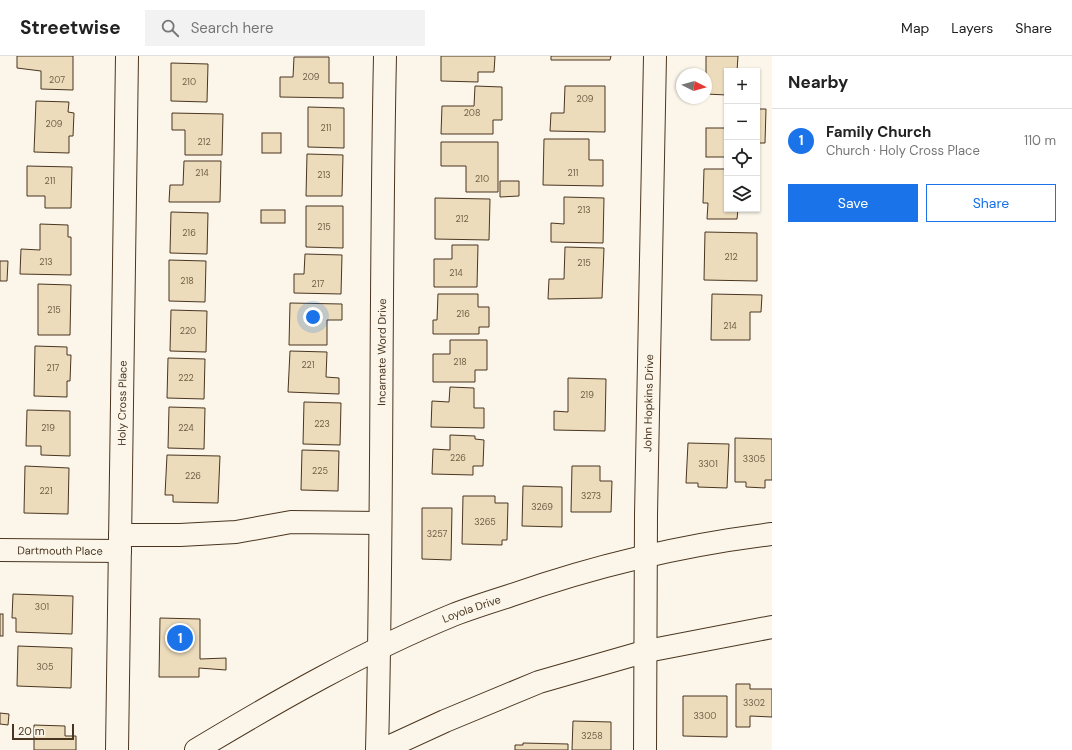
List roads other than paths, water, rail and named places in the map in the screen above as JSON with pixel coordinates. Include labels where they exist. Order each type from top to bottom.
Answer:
[{"type":"street","name":"Holy Cross Place","points":[[117,750],[127,56]]},
{"type":"street","name":"Incarnate Word Drive","points":[[377,750],[380,648],[379,523],[381,263],[385,56]]},
{"type":"street","name":"John Hopkins Drive","points":[[645,750],[647,651],[646,555],[655,56]]},
{"type":"street","name":"Dartmouth Place","points":[[0,550],[120,543],[180,535],[236,532],[291,522],[379,523]]},
{"type":"street","name":"Loyola Drive","points":[[196,750],[313,681],[380,648],[461,612],[553,580],[646,555],[772,534]]},
{"type":"street","points":[[382,750],[445,721],[539,682],[647,651],[772,627]]},
{"type":"place","name":"Family Church","points":[[180,638]]}]
